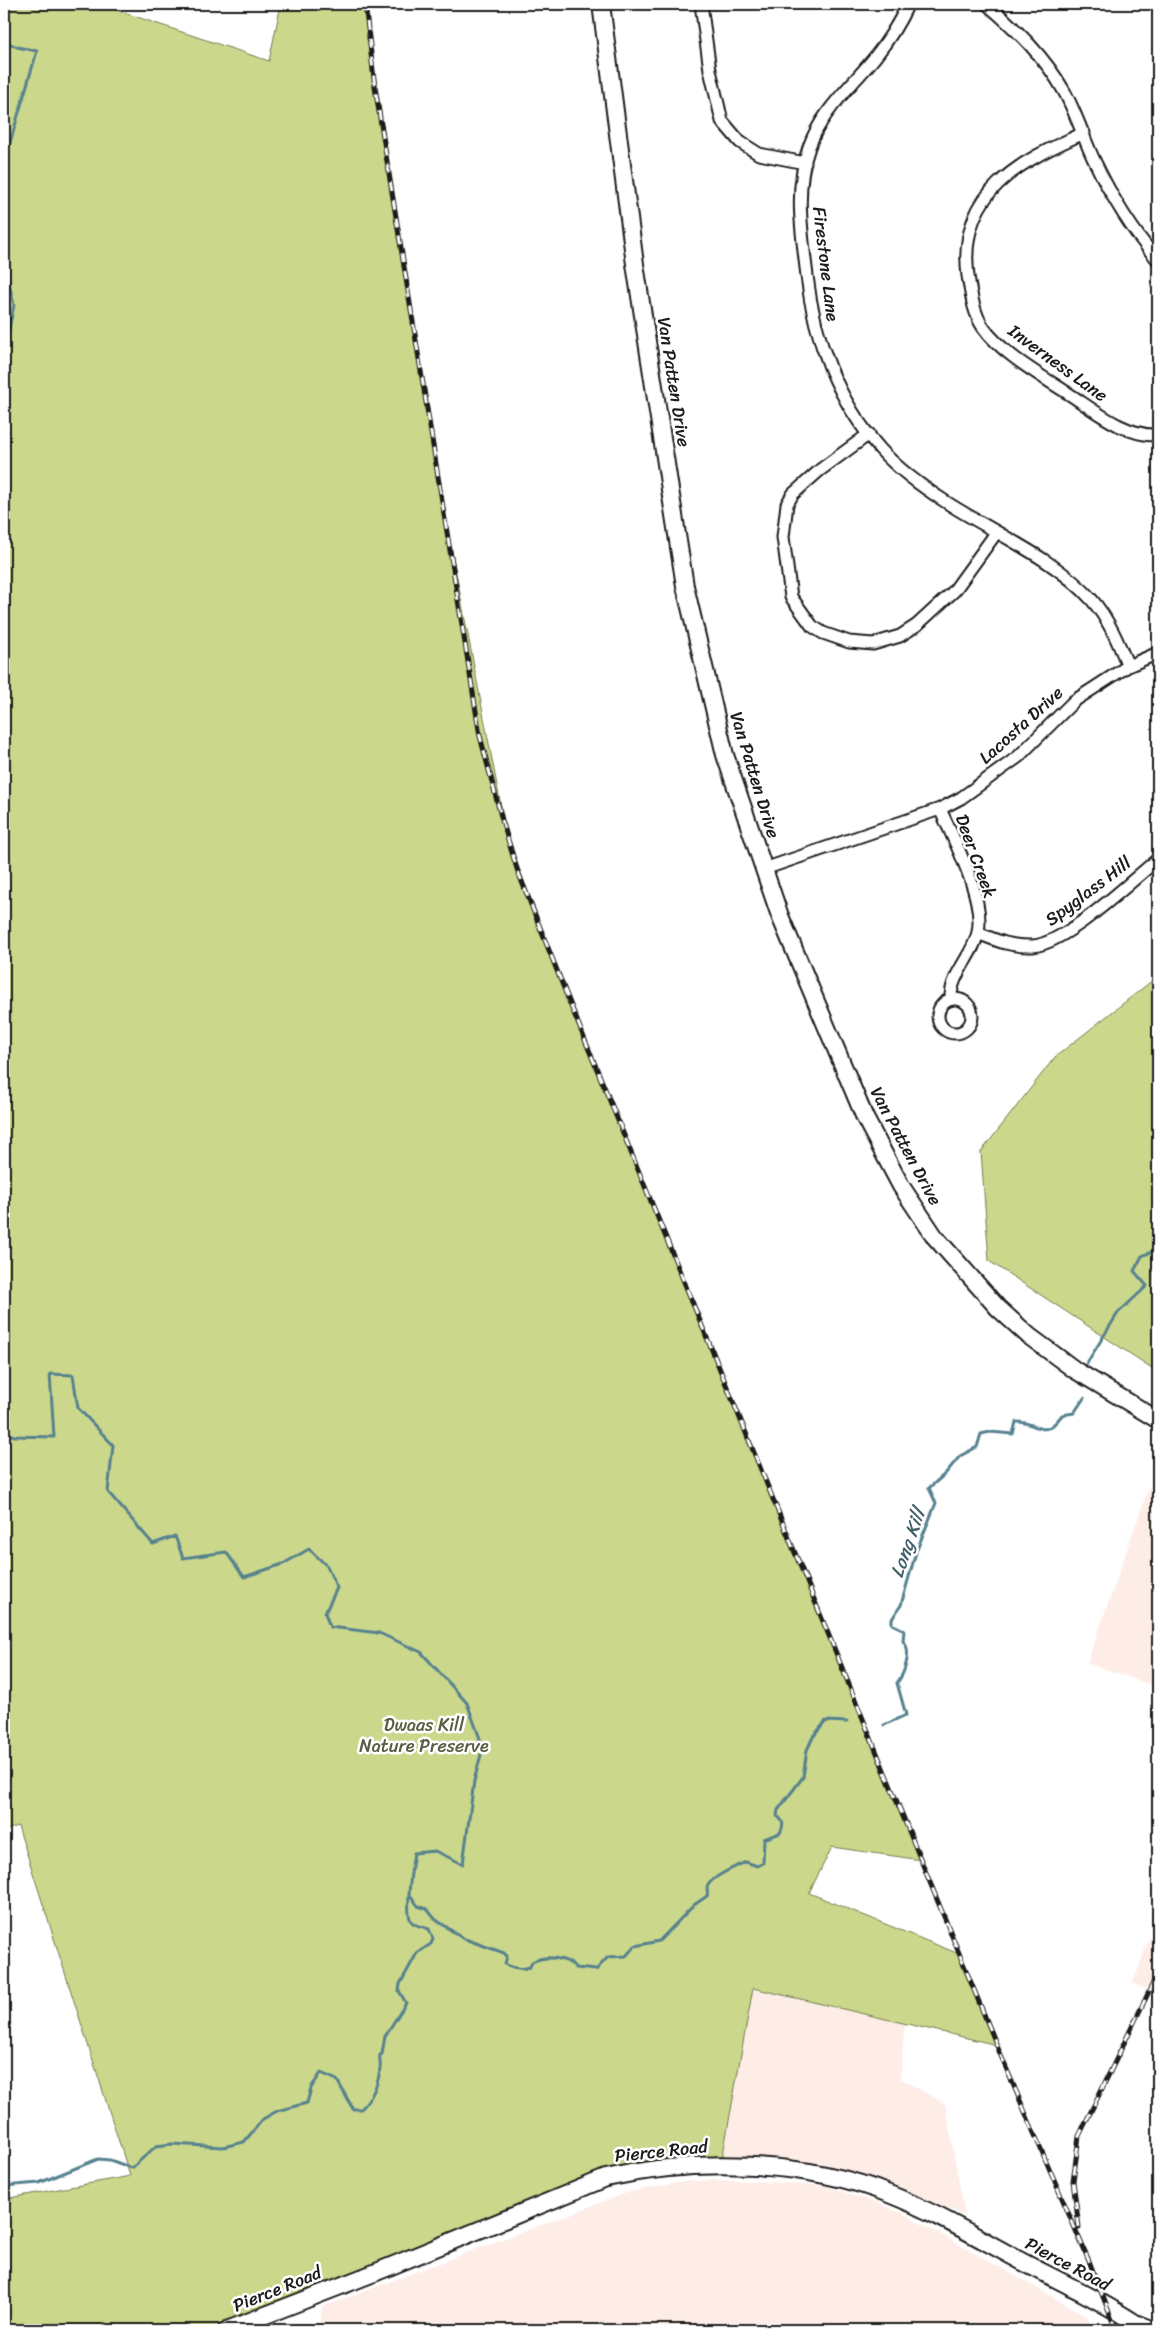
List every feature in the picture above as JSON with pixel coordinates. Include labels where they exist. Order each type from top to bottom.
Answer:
[{"type":"street","name":"Van Patten Drive","points":[[601,4],[636,264],[685,586],[725,755],[780,916],[865,1118],[901,1186],[935,1237],[998,1308],[1029,1336],[1075,1370],[1158,1420]]},
{"type":"street","points":[[701,4],[710,70],[718,112],[722,121],[740,142],[759,154],[805,163]]},
{"type":"street","name":"Firestone Lane","points":[[908,4],[898,25],[876,57],[833,104],[820,122],[805,163],[800,199],[801,225],[810,302],[825,355],[840,389],[869,434],[898,466],[946,502],[1058,571],[1090,598],[1112,628],[1128,666]]},
{"type":"street","points":[[986,4],[1010,24],[1053,73],[1065,92],[1094,158],[1124,215],[1142,242],[1158,260]]},
{"type":"street","name":"Inverness Lane","points":[[1084,133],[1047,149],[1010,172],[988,192],[978,206],[971,227],[967,254],[972,301],[983,326],[999,345],[1046,379],[1108,419],[1126,428],[1158,434]]},
{"type":"street","points":[[869,434],[820,470],[793,494],[787,504],[783,537],[791,597],[812,626],[823,633],[849,642],[873,644],[900,636],[917,624],[954,591],[996,533]]},
{"type":"street","name":"Lacosta Drive","points":[[764,869],[940,809],[960,798],[1018,756],[1074,701],[1128,666],[1158,653]]},
{"type":"street","name":"Deer Creek","points":[[940,809],[958,847],[976,896],[978,933],[953,986],[951,998]]},
{"type":"street","name":"Spyglass Hill","points":[[978,933],[999,942],[1016,946],[1035,946],[1052,940],[1075,926],[1158,859]]},
{"type":"street","name":"Pierce Road","points":[[227,2330],[374,2273],[606,2178],[640,2170],[701,2164],[842,2178],[890,2194],[935,2214],[1134,2323],[1153,2330]]},
{"type":"shaded area","points":[[1158,1462],[1158,1687],[1087,1663]]},
{"type":"shaded area","points":[[1158,1914],[1158,1995],[1133,1983]]},
{"type":"shaded area","points":[[753,1987],[905,2024],[900,2078],[945,2104],[965,2216],[895,2185],[819,2165],[722,2157]]},
{"type":"shaded area","points":[[736,2180],[826,2186],[877,2203],[908,2216],[1087,2316],[1093,2330],[320,2330],[322,2307],[629,2192],[689,2181]]},
{"type":"green space","name":"Dwaas Kill Nature Preserve","points":[[4,4],[98,4],[269,61],[281,4],[366,4],[367,24],[435,464],[507,837],[583,1035],[921,1860],[832,1847],[809,1893],[959,1954],[997,2045],[753,1988],[721,2165],[628,2170],[227,2330],[4,2330],[4,2199],[130,2176],[18,1826],[4,1831]]},
{"type":"green space","points":[[1158,976],[1158,1372],[989,1261],[981,1152],[1055,1057]]},
{"type":"waterway","points":[[4,13],[8,4]]},
{"type":"waterway","points":[[4,41],[17,47],[37,51],[9,146],[4,148]]},
{"type":"waterway","points":[[4,261],[14,305],[5,347],[4,362]]},
{"type":"waterway","name":"Long Kill","points":[[1085,1366],[1118,1313],[1147,1286],[1134,1271],[1142,1256],[1158,1249]]},
{"type":"waterway","points":[[4,1433],[15,1436],[54,1437],[50,1374],[73,1375],[78,1408],[113,1445],[108,1492],[153,1544],[175,1536],[183,1558],[226,1552],[244,1577],[283,1564],[309,1549],[327,1566],[337,1588],[325,1613],[330,1627],[379,1633],[421,1652],[467,1703],[483,1747],[474,1781],[463,1864],[435,1851],[414,1853],[409,1916],[414,1924],[429,1929],[433,1939],[431,1944],[417,1953],[400,1984],[399,1991],[406,2003],[385,2036],[376,2084],[372,2095],[361,2109],[353,2109],[337,2080],[321,2073],[311,2088],[307,2103],[277,2111],[263,2119],[244,2142],[223,2147],[172,2144],[156,2146],[132,2168],[110,2160],[98,2159],[39,2183],[4,2186]]},
{"type":"waterway","name":"Long Kill","points":[[884,1725],[906,1715],[897,1683],[905,1668],[907,1656],[906,1645],[903,1641],[904,1630],[892,1624],[892,1619],[901,1605],[916,1552],[936,1503],[929,1488],[945,1474],[960,1456],[977,1447],[981,1434],[990,1432],[1013,1434],[1016,1422],[1044,1429],[1055,1423],[1062,1415],[1074,1413],[1084,1398]]},
{"type":"waterway","points":[[4,1408],[7,1411],[4,1414]]},
{"type":"waterway","name":"Long Kill","points":[[411,1896],[418,1906],[427,1909],[435,1919],[462,1938],[504,1953],[507,1956],[505,1964],[518,1968],[527,1968],[530,1967],[532,1962],[537,1960],[555,1958],[567,1961],[576,1968],[596,1970],[608,1957],[626,1956],[635,1946],[659,1941],[694,1905],[707,1896],[707,1888],[717,1876],[746,1862],[757,1866],[763,1863],[764,1839],[780,1833],[783,1823],[777,1816],[778,1810],[803,1777],[807,1750],[813,1737],[826,1721],[847,1722]]},
{"type":"railway","points":[[365,4],[375,87],[480,736],[517,869],[569,1001],[1004,2063],[1089,2261],[1116,2330]]},
{"type":"railway","points":[[1079,2227],[1073,2181],[1079,2136],[1158,1973]]}]
